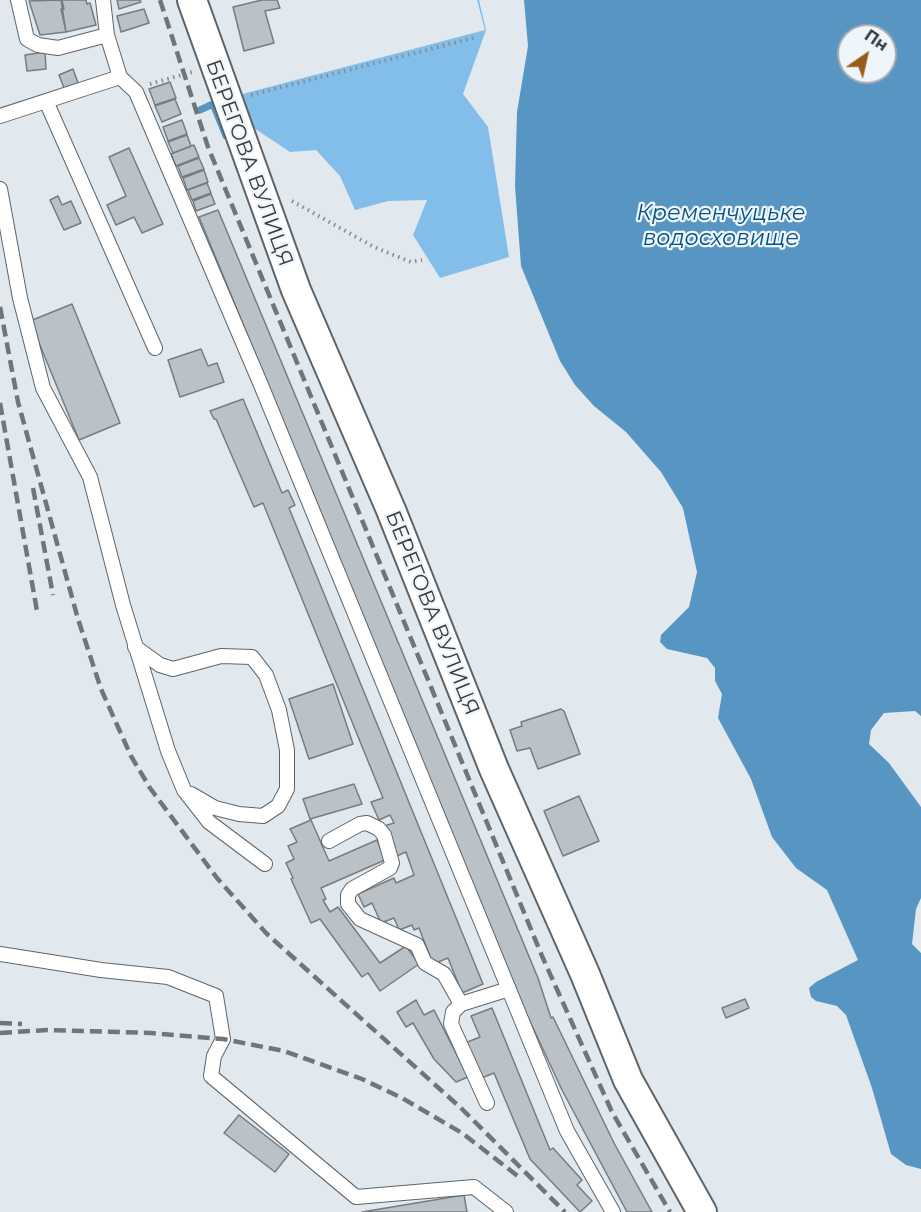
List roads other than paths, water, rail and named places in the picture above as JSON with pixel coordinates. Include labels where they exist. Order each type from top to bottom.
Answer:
[{"type":"street","name":"БЕРЕГОВА ВУЛИЦЯ","points":[[192,0],[213,66],[296,290],[391,510],[494,769],[585,974],[628,1080],[702,1212]]},
{"type":"lane","points":[[18,0],[27,39],[38,45],[58,48],[107,35]]},
{"type":"lane","points":[[103,0],[107,35],[120,77],[134,88],[261,385],[567,1131],[613,1212]]},
{"type":"lane","points":[[0,116],[120,77]]},
{"type":"lane","points":[[46,101],[155,348]]},
{"type":"lane","points":[[0,189],[20,298],[43,388],[90,477],[135,647],[168,751],[184,790],[209,822],[266,864]]},
{"type":"lane","points":[[135,647],[154,661],[173,669],[221,656],[252,657],[266,675],[279,710],[287,750],[287,789],[278,806],[263,816],[239,814],[215,808],[184,790]]},
{"type":"lane","points":[[329,841],[360,824],[367,823],[379,829],[384,835],[392,863],[390,868],[352,889],[348,895],[348,904],[360,919],[417,945],[424,963],[444,974],[461,1004]]},
{"type":"lane","points":[[0,954],[101,970],[168,977],[216,996],[223,1039],[214,1056],[211,1076],[356,1197],[474,1188],[506,1212]]},
{"type":"lane","points":[[487,1103],[451,1024],[453,1012],[461,1004],[508,989]]},
{"type":"water","name":"Кременчуцьке водосховище","points":[[524,0],[921,0],[921,716],[915,711],[884,713],[871,730],[869,744],[889,763],[921,807],[921,898],[916,909],[912,944],[921,953],[921,1169],[906,1165],[891,1154],[872,1088],[846,1015],[837,1006],[816,1001],[811,997],[809,988],[816,982],[858,960],[827,890],[796,868],[772,837],[751,779],[718,718],[722,694],[715,681],[715,668],[707,658],[667,649],[660,642],[661,635],[689,607],[697,572],[683,508],[661,472],[626,432],[594,406],[575,385],[560,361],[521,266],[515,186],[517,112],[528,46]]},
{"type":"waterway","points":[[200,110],[213,104],[226,136],[229,135]]},
{"type":"railway","points":[[160,0],[208,147],[542,956],[612,1112],[670,1212]]},
{"type":"railway","points":[[0,307],[18,402],[78,619],[101,689],[131,756],[150,788],[217,878],[267,934],[461,1108],[565,1212]]},
{"type":"railway","points":[[0,403],[37,611]]},
{"type":"railway","points":[[33,488],[53,595]]},
{"type":"railway","points":[[0,1023],[22,1024]]},
{"type":"railway","points":[[0,1033],[47,1030],[151,1033],[223,1039],[284,1051],[362,1079],[402,1098],[462,1133],[519,1177]]}]
